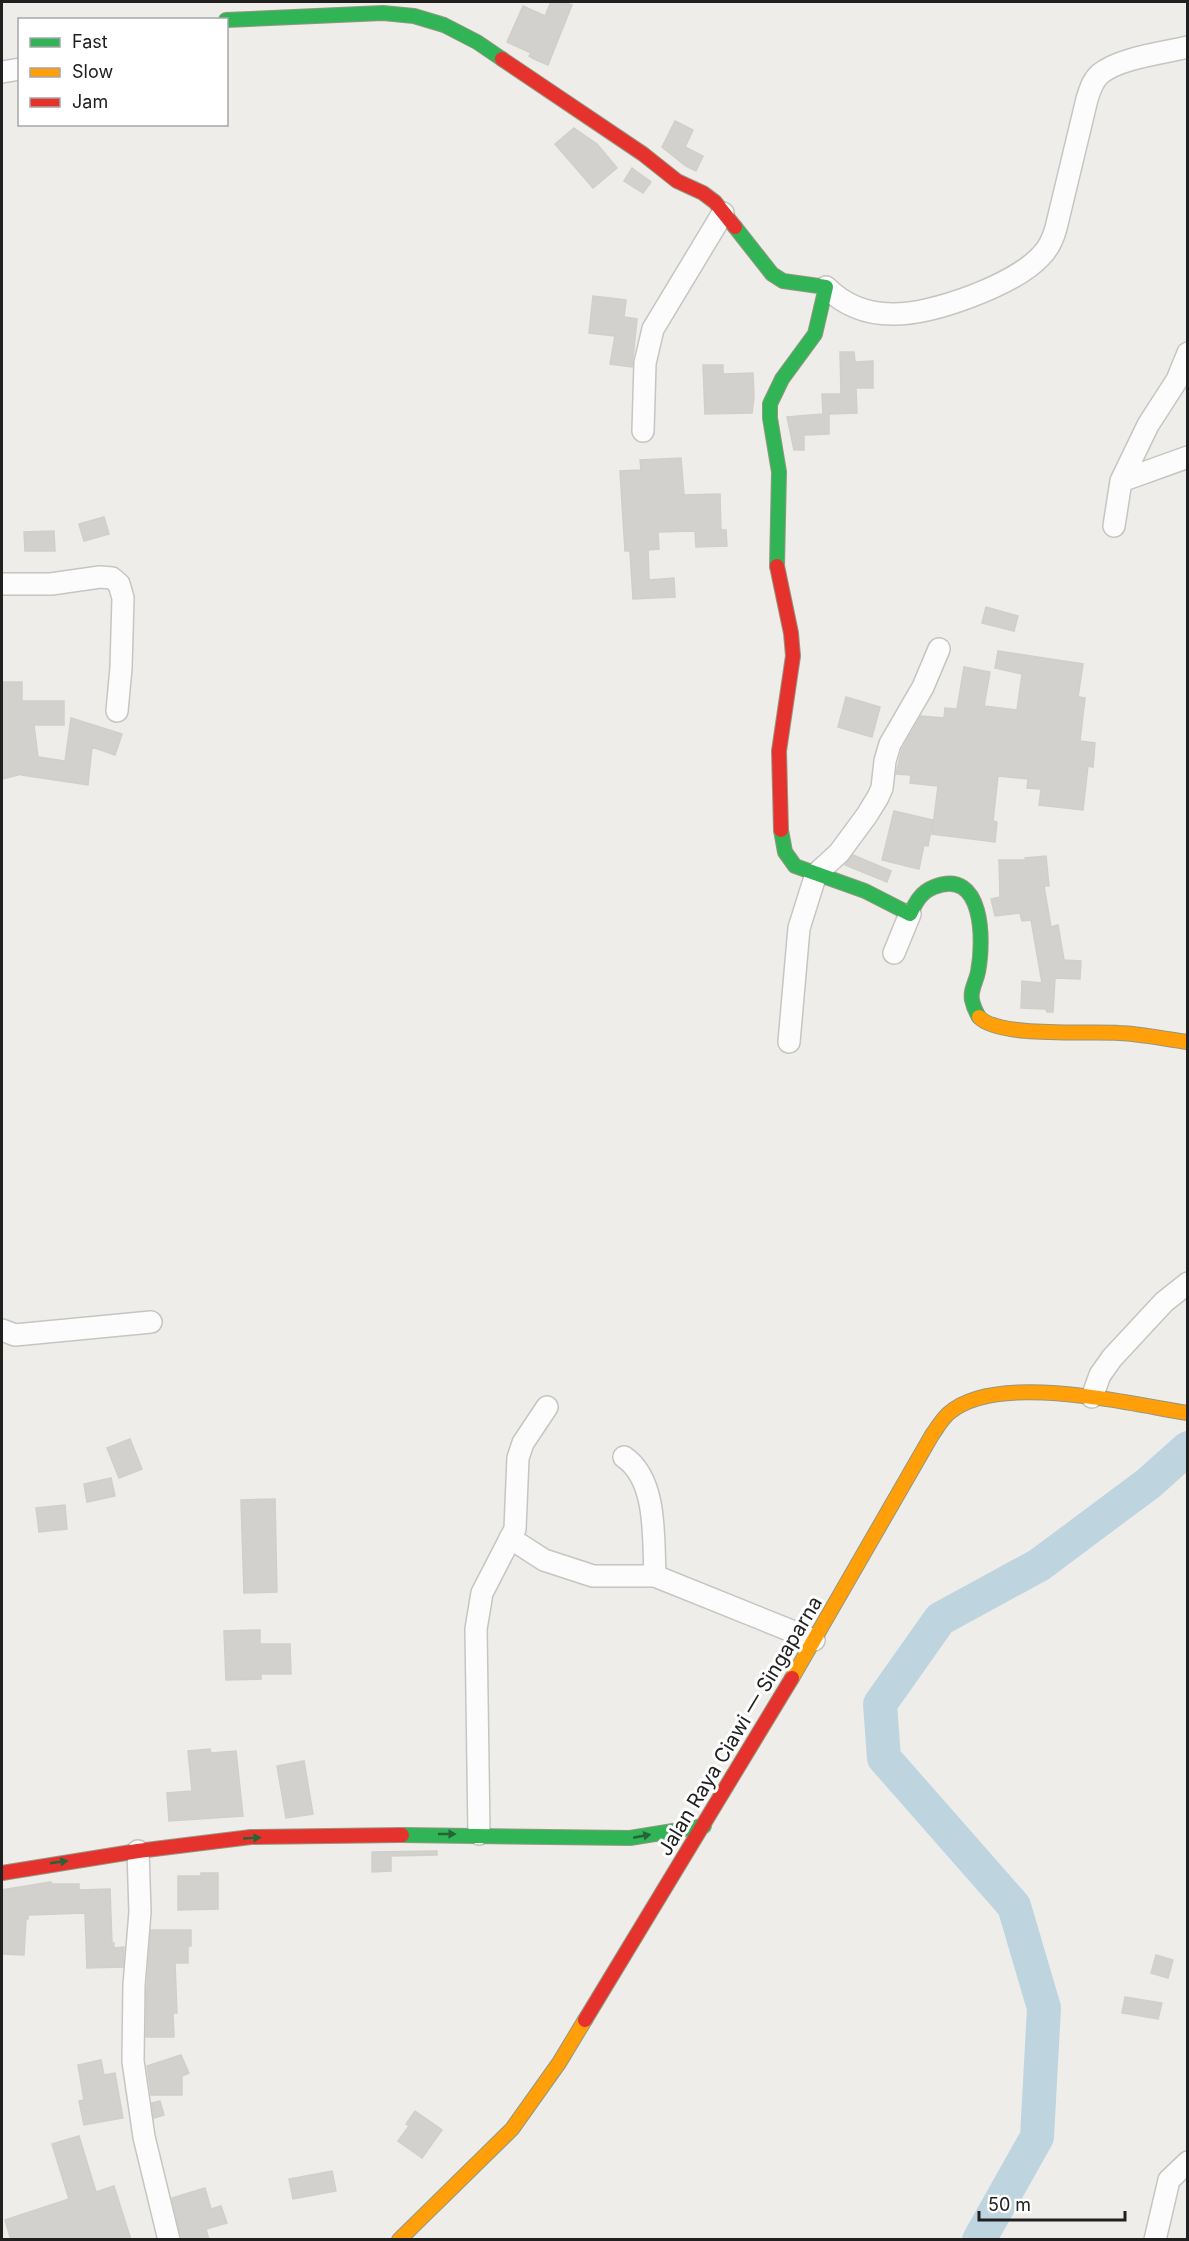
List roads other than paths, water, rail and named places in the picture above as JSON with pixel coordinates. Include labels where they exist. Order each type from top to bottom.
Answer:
[{"type":"street","points":[[228,20],[383,7],[444,25],[477,42],[643,154],[677,181],[703,193],[715,202],[772,274],[783,281],[826,287],[834,296],[853,307],[870,312],[906,314],[969,297],[1024,270],[1042,255],[1053,236],[1087,99],[1091,86],[1098,76],[1121,63],[1188,47]]},
{"type":"street","points":[[2,72],[18,69]]},
{"type":"street","points":[[643,431],[645,363],[653,329],[723,213]]},
{"type":"street","points":[[826,287],[821,313],[812,339],[784,377],[770,401],[769,414],[778,457],[780,481],[777,564],[792,634],[793,656],[788,702],[780,739],[777,777],[783,844],[788,860],[795,865],[890,901],[910,914]]},
{"type":"street","points":[[1114,526],[1121,481],[1144,432],[1177,380],[1188,353]]},
{"type":"street","points":[[1121,481],[1188,457]]},
{"type":"street","points":[[2,584],[51,584],[100,577],[112,578],[119,584],[123,598],[117,711]]},
{"type":"street","points":[[789,1042],[799,928],[816,874],[839,853],[878,798],[890,744],[923,687],[939,649]]},
{"type":"street","points":[[894,953],[920,895],[933,887],[953,882],[968,890],[976,909],[980,932],[978,972],[972,991],[972,1000],[977,1014],[984,1022],[994,1026],[1050,1032],[1119,1033],[1188,1042]]},
{"type":"street","points":[[1092,1397],[1100,1375],[1112,1358],[1164,1302],[1188,1283]]},
{"type":"street","points":[[2,1330],[15,1335],[151,1322]]},
{"type":"street","name":"Jalan Raya Ciawi — Singaparna","points":[[399,2240],[512,2129],[559,2063],[704,1826],[906,1479],[948,1413],[966,1403],[998,1393],[1053,1392],[1182,1412]]},
{"type":"street","points":[[479,1834],[476,1640],[478,1610],[488,1579],[510,1538],[517,1519],[518,1458],[527,1435],[547,1407]]},
{"type":"street","points":[[624,1457],[636,1466],[640,1473],[651,1508],[655,1576]]},
{"type":"street","points":[[510,1538],[544,1560],[592,1576],[655,1576],[814,1640]]},
{"type":"street","points":[[2,1873],[138,1851],[251,1837],[479,1834],[630,1838],[704,1826]]},
{"type":"street","points":[[138,1851],[140,1912],[134,1985],[133,2061],[144,2137],[169,2240]]},
{"type":"street","points":[[1155,2240],[1168,2180],[1188,2162]]},
{"type":"waterway","points":[[979,2240],[1037,2137],[1044,2008],[1014,1906],[884,1758],[880,1704],[940,1619],[1039,1565],[1149,1483],[1188,1448]]}]
